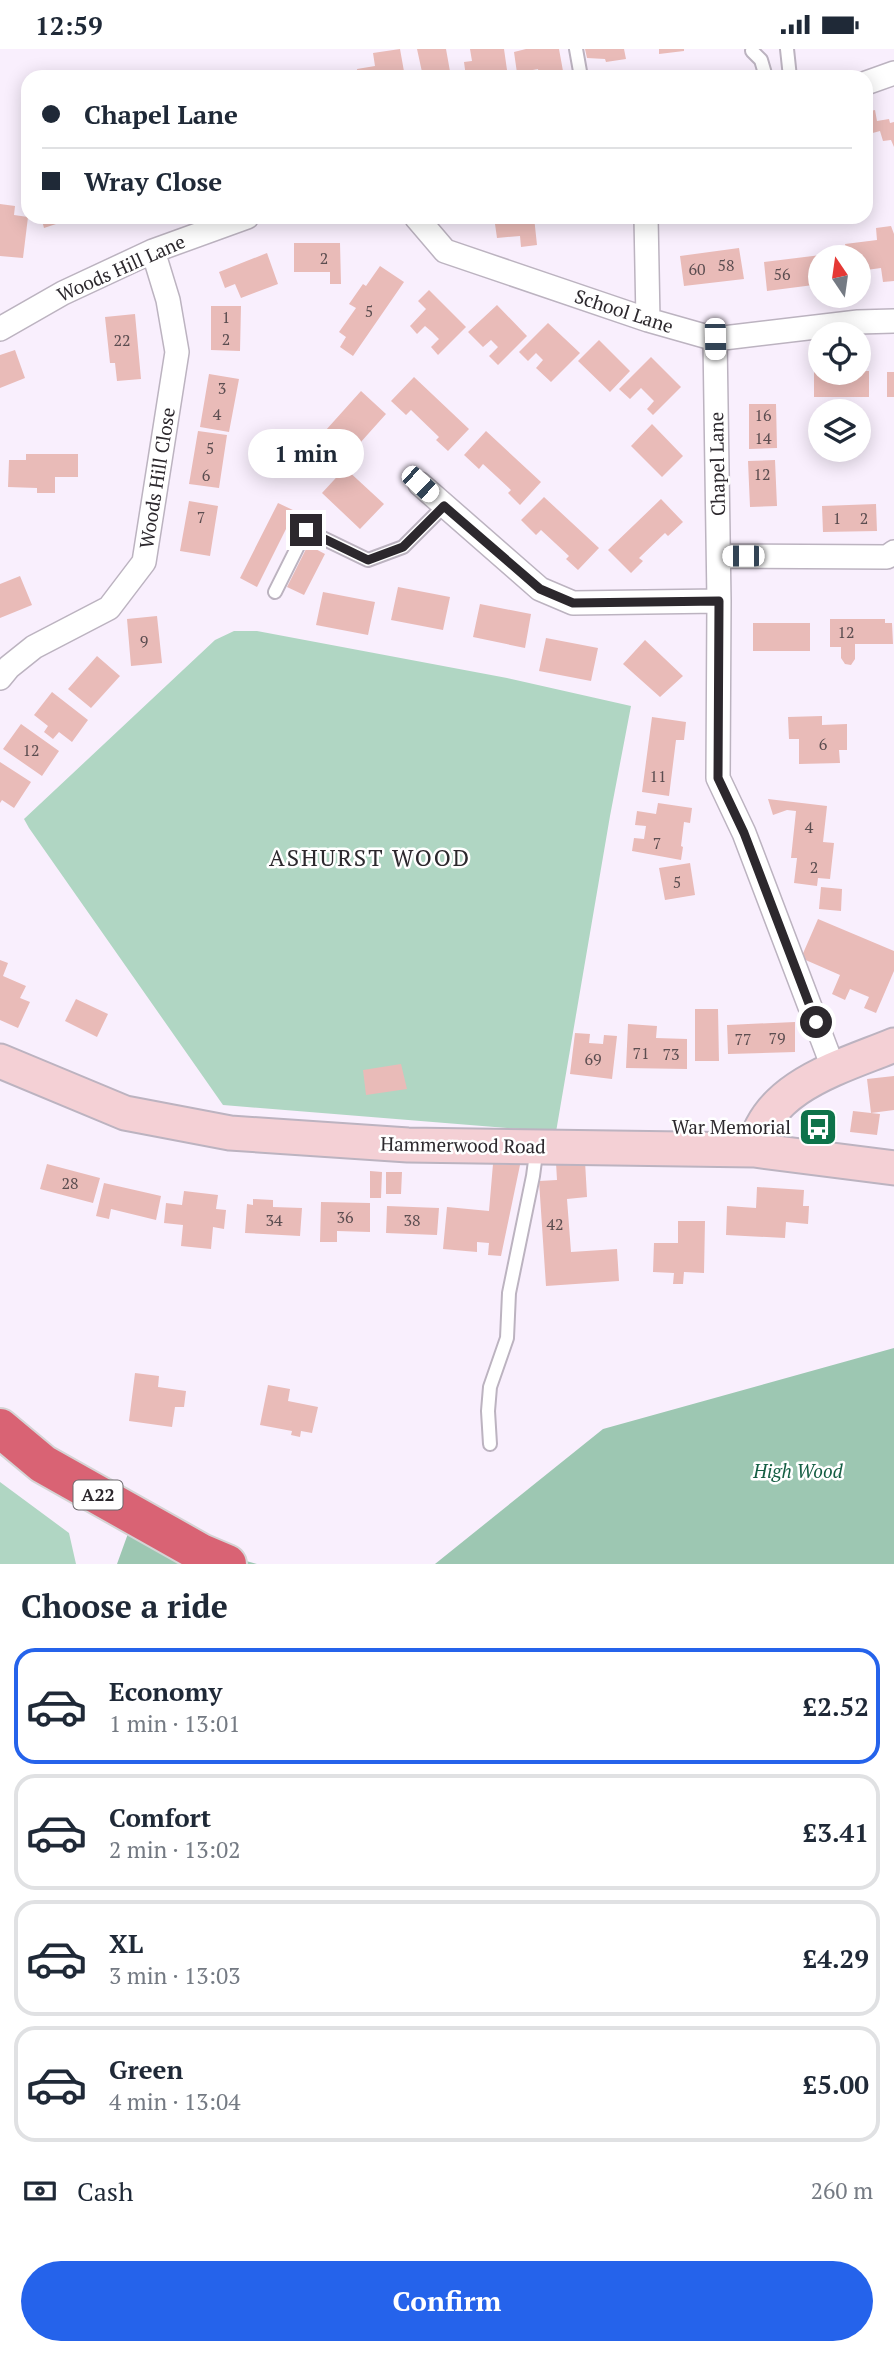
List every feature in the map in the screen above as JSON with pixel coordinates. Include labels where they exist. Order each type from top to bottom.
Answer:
[{"type":"highway","name":"A22","points":[[0,1429],[43,1464],[201,1553],[227,1564]]},
{"type":"street","points":[[873,80],[894,73]]},
{"type":"street","name":"Woods Hill Lane","points":[[0,329],[63,293],[153,251],[228,224]]},
{"type":"street","name":"School Lane","points":[[422,224],[445,251],[648,320],[715,339],[858,322],[894,321]]},
{"type":"street","points":[[646,224],[648,320]]},
{"type":"street","name":"Woods Hill Close","points":[[0,678],[34,647],[109,608],[144,562],[177,352],[168,300],[153,251]]},
{"type":"street","name":"Chapel Lane","points":[[715,339],[719,556],[718,778],[744,833],[834,1070]]},
{"type":"street","points":[[420,484],[540,589],[573,603],[719,601]]},
{"type":"street","points":[[719,556],[892,560]]},
{"type":"street","points":[[754,1150],[757,1131],[784,1096],[834,1070],[894,1045]]},
{"type":"street","name":"Hammerwood Road","points":[[0,1061],[125,1113],[230,1133],[408,1145],[754,1150],[894,1168]]},
{"type":"lane","points":[[576,49],[580,70]]},
{"type":"lane","points":[[787,49],[789,70]]},
{"type":"lane","points":[[752,51],[761,59],[764,70]]},
{"type":"lane","points":[[275,592],[306,530],[368,560],[403,547],[444,506]]},
{"type":"lane","points":[[490,1444],[490,1387],[507,1338],[509,1293],[537,1146]]},
{"type":"green space","points":[[234,631],[257,631],[507,678],[631,706],[556,1132],[223,1105],[29,828],[24,819],[215,640]]},
{"type":"green space","name":"High Wood","points":[[894,1348],[894,1564],[435,1564],[603,1429]]},
{"type":"green space","points":[[0,1482],[69,1533],[76,1564],[0,1564]]},
{"type":"green space","points":[[130,1528],[257,1564],[117,1564]]},
{"type":"building","points":[[400,49],[404,70],[357,70],[375,66],[373,53]]},
{"type":"building","points":[[417,49],[446,49],[450,70],[422,70]]},
{"type":"building","points":[[470,49],[504,49],[507,70],[465,70],[464,62],[472,61]]},
{"type":"building","points":[[526,49],[559,49],[563,70],[517,70],[514,52]]},
{"type":"building","points":[[585,49],[624,49],[626,59],[606,62],[605,59],[587,58]]},
{"type":"building","points":[[659,49],[684,49],[684,51],[659,54]]},
{"type":"building","points":[[873,110],[877,121],[889,119],[890,123],[894,122],[894,147],[891,140],[883,141],[880,131],[873,133]]},
{"type":"building","points":[[0,204],[15,206],[14,215],[21,216],[21,224],[27,224],[23,258],[0,256]]},
{"type":"building","points":[[495,224],[535,224],[537,245],[521,247],[520,236],[497,238]]},
{"type":"building","points":[[891,226],[894,234],[894,281],[883,282],[881,268],[872,269],[872,245],[845,245],[877,240],[876,228]]},
{"type":"building","points":[[294,243],[340,243],[341,284],[330,284],[330,272],[294,272]]},
{"type":"building","points":[[739,248],[744,279],[684,286],[680,256]]},
{"type":"building","points":[[267,253],[278,284],[241,298],[235,284],[225,288],[219,272]]},
{"type":"building","points":[[808,257],[808,286],[767,291],[764,262]]},
{"type":"building","points":[[380,266],[404,282],[353,356],[340,347],[346,337],[339,332],[356,308],[349,304]]},
{"type":"building","points":[[429,290],[466,327],[438,355],[431,347],[439,339],[425,326],[417,334],[410,326],[426,309],[418,301]]},
{"type":"building","points":[[497,305],[527,336],[498,365],[489,356],[498,347],[491,340],[483,347],[468,332]]},
{"type":"building","points":[[211,306],[241,306],[240,351],[211,350]]},
{"type":"building","points":[[135,314],[141,379],[117,381],[115,363],[110,363],[105,317]]},
{"type":"building","points":[[548,323],[580,353],[551,382],[536,368],[543,360],[536,353],[528,361],[519,352]]},
{"type":"building","points":[[599,340],[630,371],[610,392],[578,361]]},
{"type":"building","points":[[15,350],[25,378],[0,388],[0,355]]},
{"type":"building","points":[[651,357],[681,387],[653,415],[647,409],[654,401],[641,388],[630,399],[619,389]]},
{"type":"building","points":[[887,372],[894,372],[894,397],[887,397]]},
{"type":"building","points":[[209,374],[239,379],[229,432],[200,427]]},
{"type":"building","points":[[414,377],[469,429],[448,451],[436,440],[439,437],[411,410],[406,415],[391,401]]},
{"type":"building","points":[[814,385],[869,385],[869,397],[814,397]]},
{"type":"building","points":[[361,391],[386,414],[351,453],[326,430]]},
{"type":"building","points":[[749,404],[776,404],[777,448],[749,449]]},
{"type":"building","points":[[652,424],[683,456],[662,477],[631,446]]},
{"type":"building","points":[[198,431],[227,435],[219,488],[189,484]]},
{"type":"building","points":[[486,431],[541,482],[520,505],[508,493],[511,490],[483,464],[479,469],[464,455]]},
{"type":"building","points":[[26,454],[78,454],[78,477],[55,477],[55,493],[37,493],[37,488],[8,487],[9,460],[26,460]]},
{"type":"building","points":[[775,460],[777,506],[750,507],[748,461]]},
{"type":"building","points":[[345,468],[384,504],[360,529],[322,493]]},
{"type":"building","points":[[544,497],[599,548],[578,570],[566,559],[569,556],[541,530],[536,535],[521,520]]},
{"type":"building","points":[[661,499],[683,522],[668,536],[665,533],[639,558],[643,561],[631,573],[608,550]]},
{"type":"building","points":[[189,501],[218,506],[210,556],[180,551]]},
{"type":"building","points":[[278,503],[295,511],[257,587],[240,578]]},
{"type":"building","points":[[876,504],[877,531],[823,532],[822,506]]},
{"type":"building","points":[[308,545],[325,554],[304,595],[287,587]]},
{"type":"building","points":[[20,576],[32,605],[0,618],[0,584]]},
{"type":"building","points":[[398,587],[450,597],[443,630],[391,620]]},
{"type":"building","points":[[323,592],[375,602],[368,635],[316,625]]},
{"type":"building","points":[[480,604],[531,614],[525,648],[473,637]]},
{"type":"building","points":[[157,616],[162,663],[131,666],[127,619]]},
{"type":"building","points":[[830,619],[885,619],[885,623],[892,623],[893,644],[855,644],[855,659],[851,665],[845,664],[841,658],[841,647],[830,647]]},
{"type":"building","points":[[753,623],[810,623],[810,651],[753,651]]},
{"type":"building","points":[[546,638],[598,648],[591,681],[539,671]]},
{"type":"building","points":[[645,640],[683,676],[660,697],[623,664]]},
{"type":"building","points":[[97,656],[120,676],[91,708],[68,689]]},
{"type":"building","points":[[52,692],[88,720],[72,742],[59,732],[53,739],[44,732],[48,726],[34,715]]},
{"type":"building","points":[[822,716],[822,725],[847,724],[847,750],[839,750],[840,763],[799,764],[799,739],[789,739],[788,717]]},
{"type":"building","points":[[652,717],[686,722],[684,740],[676,740],[669,796],[642,792]]},
{"type":"building","points":[[21,724],[59,751],[42,776],[3,749]]},
{"type":"building","points":[[0,762],[31,782],[14,808],[2,800],[0,803]]},
{"type":"building","points":[[768,799],[827,806],[823,842],[834,843],[830,879],[818,878],[817,886],[794,883],[797,858],[791,858],[796,811],[787,810],[773,815]]},
{"type":"building","points":[[658,803],[692,808],[690,823],[684,822],[681,860],[632,851],[634,838],[644,839],[646,826],[635,825],[637,811],[656,814]]},
{"type":"building","points":[[690,863],[695,895],[665,900],[659,868]]},
{"type":"building","points":[[821,887],[842,889],[841,911],[819,909]]},
{"type":"building","points":[[818,919],[894,951],[894,971],[876,1013],[864,1008],[869,997],[850,989],[845,1000],[832,994],[840,975],[801,958]]},
{"type":"building","points":[[0,960],[8,963],[3,976],[26,986],[20,998],[30,1002],[18,1028],[0,1020]]},
{"type":"building","points":[[76,999],[108,1014],[97,1037],[65,1021]]},
{"type":"building","points":[[695,1009],[718,1009],[719,1061],[695,1061]]},
{"type":"building","points":[[795,1022],[795,1052],[728,1054],[727,1025]]},
{"type":"building","points":[[628,1024],[657,1026],[656,1038],[687,1039],[687,1069],[626,1068]]},
{"type":"building","points":[[575,1033],[590,1034],[589,1043],[603,1044],[604,1035],[617,1036],[612,1079],[570,1074]]},
{"type":"building","points":[[401,1064],[407,1089],[366,1095],[363,1070]]},
{"type":"building","points":[[894,1076],[894,1110],[871,1113],[867,1079]]},
{"type":"building","points":[[853,1111],[880,1114],[877,1135],[850,1132]]},
{"type":"building","points":[[585,1161],[587,1197],[567,1199],[571,1252],[617,1249],[619,1281],[546,1286],[539,1181],[557,1180],[556,1163]]},
{"type":"building","points":[[47,1164],[100,1178],[93,1203],[40,1189]]},
{"type":"building","points":[[493,1164],[520,1165],[501,1256],[488,1255],[489,1243],[477,1242],[477,1252],[443,1249],[447,1207],[489,1211]]},
{"type":"building","points":[[370,1171],[382,1172],[381,1198],[370,1198]]},
{"type":"building","points":[[386,1172],[402,1172],[401,1194],[386,1194]]},
{"type":"building","points":[[104,1183],[161,1196],[156,1220],[111,1209],[109,1219],[96,1216]]},
{"type":"building","points":[[757,1187],[804,1190],[803,1206],[809,1206],[808,1224],[786,1222],[785,1238],[726,1235],[727,1206],[756,1208]]},
{"type":"building","points":[[184,1191],[218,1195],[216,1209],[226,1210],[224,1229],[213,1227],[211,1249],[181,1246],[183,1225],[164,1223],[166,1203],[182,1205]]},
{"type":"building","points":[[253,1199],[273,1200],[273,1207],[302,1208],[300,1236],[245,1233],[247,1204],[253,1205]]},
{"type":"building","points":[[321,1202],[370,1203],[370,1232],[337,1231],[337,1242],[320,1242]]},
{"type":"building","points":[[387,1206],[439,1208],[437,1235],[386,1233]]},
{"type":"building","points":[[678,1221],[705,1221],[704,1273],[684,1272],[683,1284],[673,1284],[674,1273],[653,1272],[654,1243],[678,1243]]},
{"type":"building","points":[[135,1373],[159,1376],[158,1387],[186,1391],[184,1407],[175,1407],[172,1427],[129,1421]]},
{"type":"building","points":[[268,1385],[290,1389],[288,1401],[318,1407],[312,1433],[301,1431],[300,1437],[291,1435],[292,1431],[260,1425]]},
{"type":"place","name":"War Memorial","points":[[818,1127]]},
{"type":"district","name":"ASHURST WOOD","points":[[370,858]]},
{"type":"route","points":[[306,530],[368,560],[403,547],[444,506],[540,589],[573,603],[719,601],[718,778],[744,833],[816,1022]]}]
